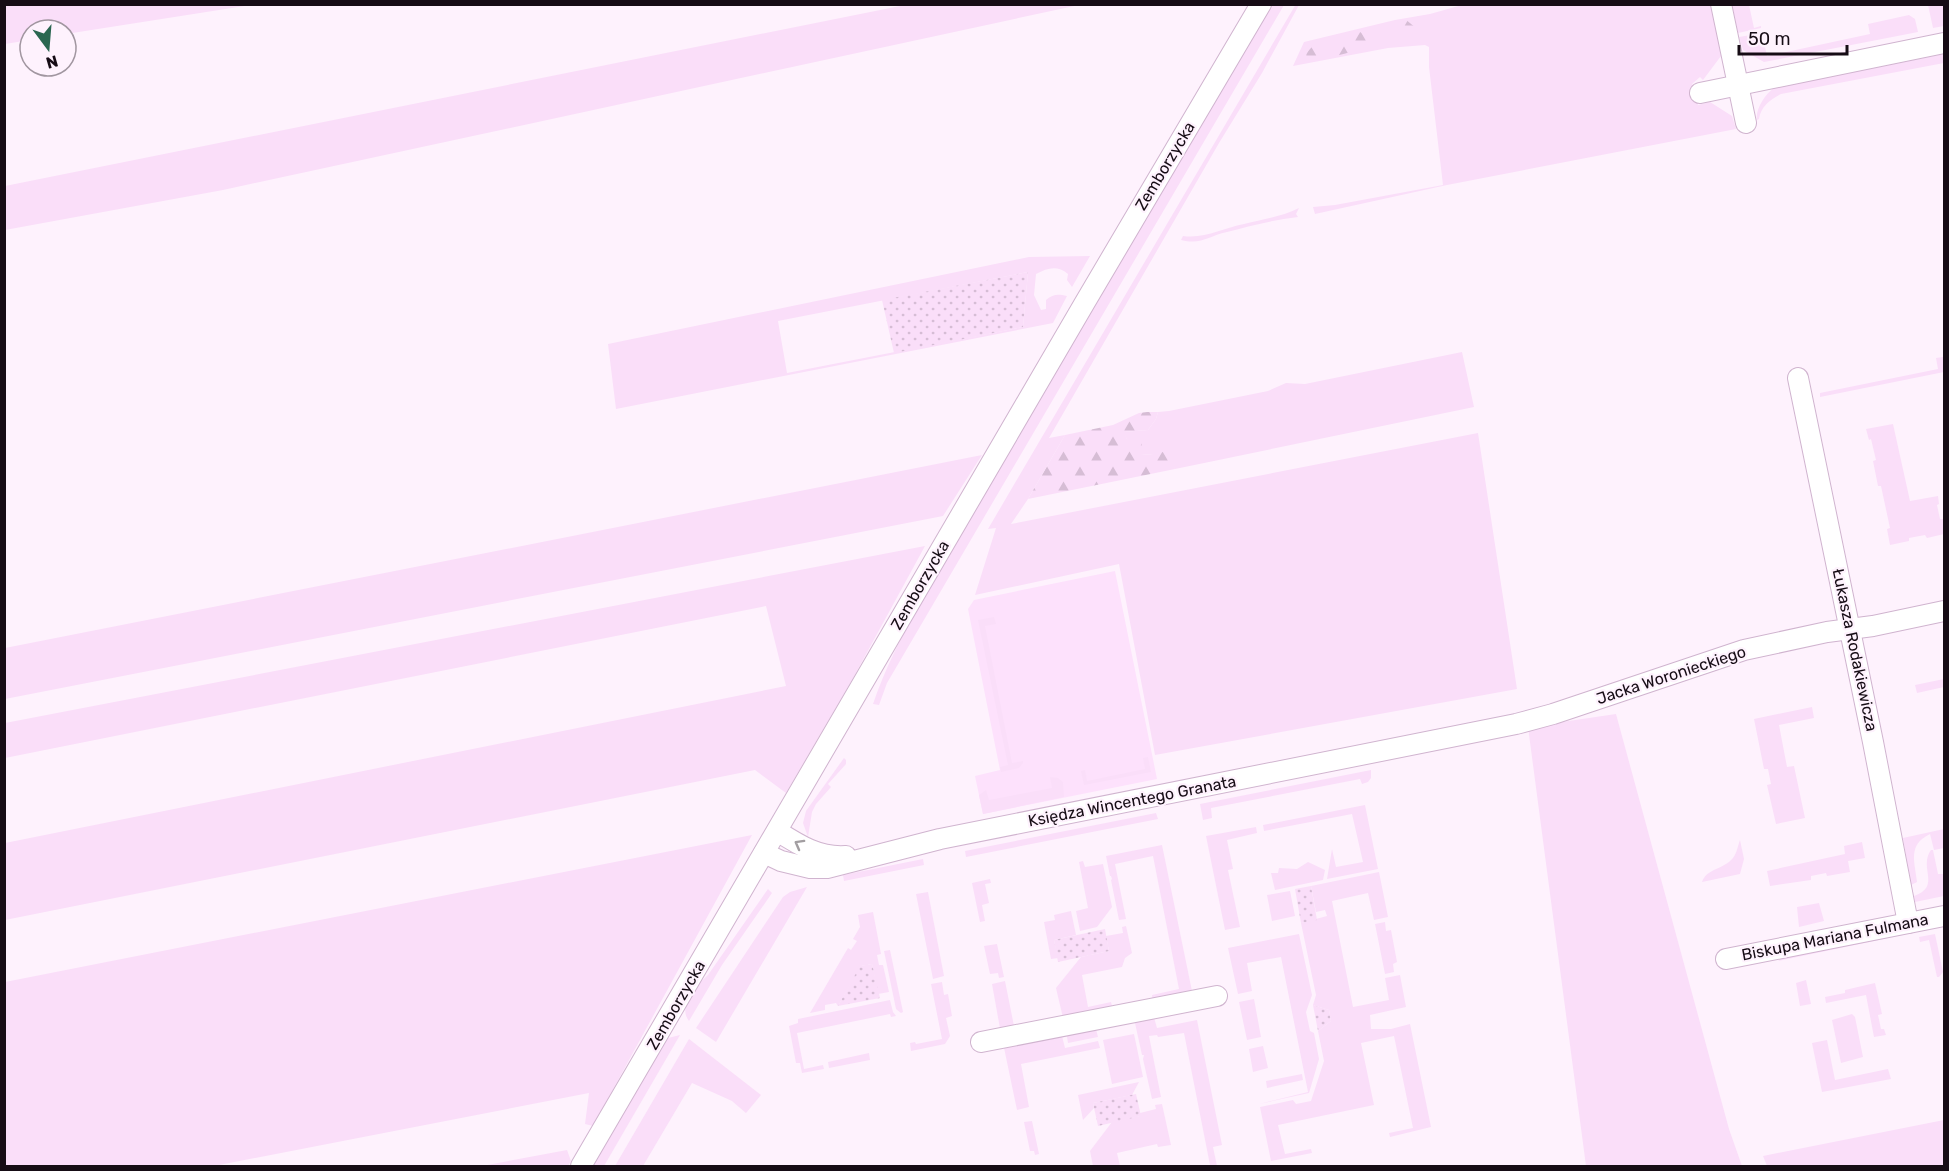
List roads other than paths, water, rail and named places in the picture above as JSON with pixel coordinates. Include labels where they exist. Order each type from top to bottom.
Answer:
[{"type":"street","name":"Zemborzycka","points":[[581,1167],[1261,4]]},
{"type":"street","points":[[1721,4],[1746,123]]},
{"type":"street","points":[[1700,93],[1944,43]]},
{"type":"street","name":"Łukasza Rodakiewicza","points":[[1798,378],[1908,923]]},
{"type":"street","name":"Jacka Woronieckiego","points":[[1400,748],[1527,722],[1726,655],[1760,646],[1944,611]]},
{"type":"street","name":"Księdza Wincentego Granata","points":[[764,853],[782,861],[810,868],[840,865],[940,839],[1400,748]]},
{"type":"street","name":"Księdza Wincentego Granata","points":[[777,831],[819,854],[833,857],[864,857]]},
{"type":"street","name":"Biskupa Mariana Fulmana","points":[[1725,959],[1944,916]]},
{"type":"street","points":[[981,1042],[1217,996]]}]
